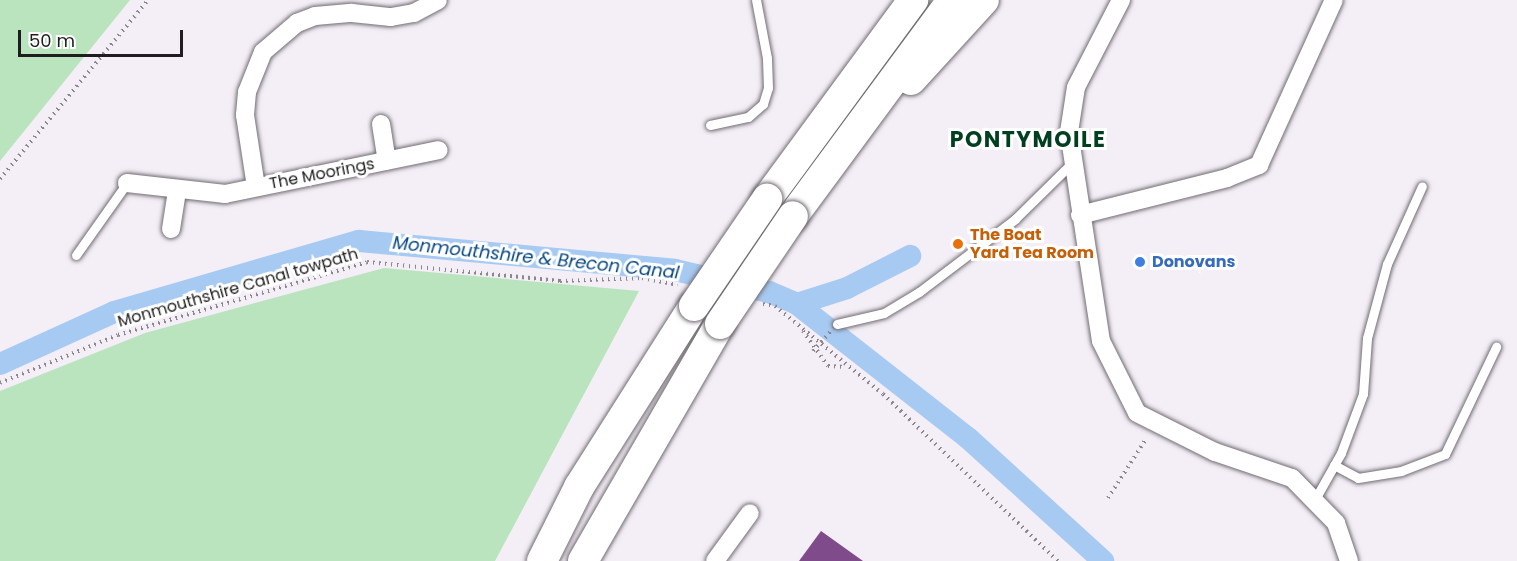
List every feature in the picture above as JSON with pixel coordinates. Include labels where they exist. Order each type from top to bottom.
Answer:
[{"type":"main road","points":[[767,199],[887,0]]},
{"type":"main road","points":[[542,561],[579,487],[691,297],[767,199],[913,0]]},
{"type":"main road","points":[[583,561],[720,324],[793,216],[952,0]]},
{"type":"main road","points":[[864,122],[934,59],[984,0]]},
{"type":"street","name":"The Moorings","points":[[256,187],[245,115],[247,92],[263,52],[297,23],[315,16],[352,13],[391,17],[414,13],[438,0]]},
{"type":"street","points":[[1121,0],[1076,87],[1069,132],[1101,341],[1137,413],[1215,452],[1292,478],[1336,523],[1349,561]]},
{"type":"street","points":[[1080,215],[1227,178],[1259,165],[1334,0]]},
{"type":"street","name":"The Moorings","points":[[381,124],[387,161]]},
{"type":"street","name":"The Moorings","points":[[128,183],[225,194],[439,150]]},
{"type":"street","points":[[171,229],[177,190]]},
{"type":"street","points":[[715,561],[750,513]]},
{"type":"lane","points":[[710,125],[748,117],[764,104],[767,58],[756,0]]},
{"type":"lane","points":[[837,324],[884,313],[919,292],[1015,219],[1073,162]]},
{"type":"lane","points":[[76,255],[128,183]]},
{"type":"lane","points":[[1314,501],[1334,465],[1363,394],[1366,338],[1387,264],[1422,186]]},
{"type":"lane","points":[[1334,465],[1358,478],[1401,471],[1446,454],[1496,347]]},
{"type":"path","points":[[0,178],[148,0]]},
{"type":"path","name":"Monmouthshire Canal towpath","points":[[0,383],[118,335],[367,262],[560,281],[642,278],[691,297]]},
{"type":"path","points":[[753,301],[775,306],[846,367],[883,394],[1058,561]]},
{"type":"path","points":[[813,351],[837,324]]},
{"type":"path","points":[[800,327],[813,351],[828,366],[846,367]]},
{"type":"path","points":[[1108,498],[1156,423]]},
{"type":"green space","points":[[0,0],[130,0],[0,161]]},
{"type":"green space","points":[[384,268],[639,291],[495,561],[0,561],[0,391],[145,333]]},
{"type":"building","points":[[821,531],[863,561],[799,561]]},
{"type":"waterway","name":"Monmouthshire & Brecon Canal","points":[[0,364],[114,312],[359,241],[675,270],[769,292],[797,304],[968,438],[1103,561]]},
{"type":"waterway","points":[[797,304],[847,288],[910,256]]},
{"type":"place","name":"The Boat Yard Tea Room","points":[[958,244]]},
{"type":"place","name":"Donovans","points":[[1140,262]]},
{"type":"district","name":"PONTYMOILE","points":[[1028,140]]}]
